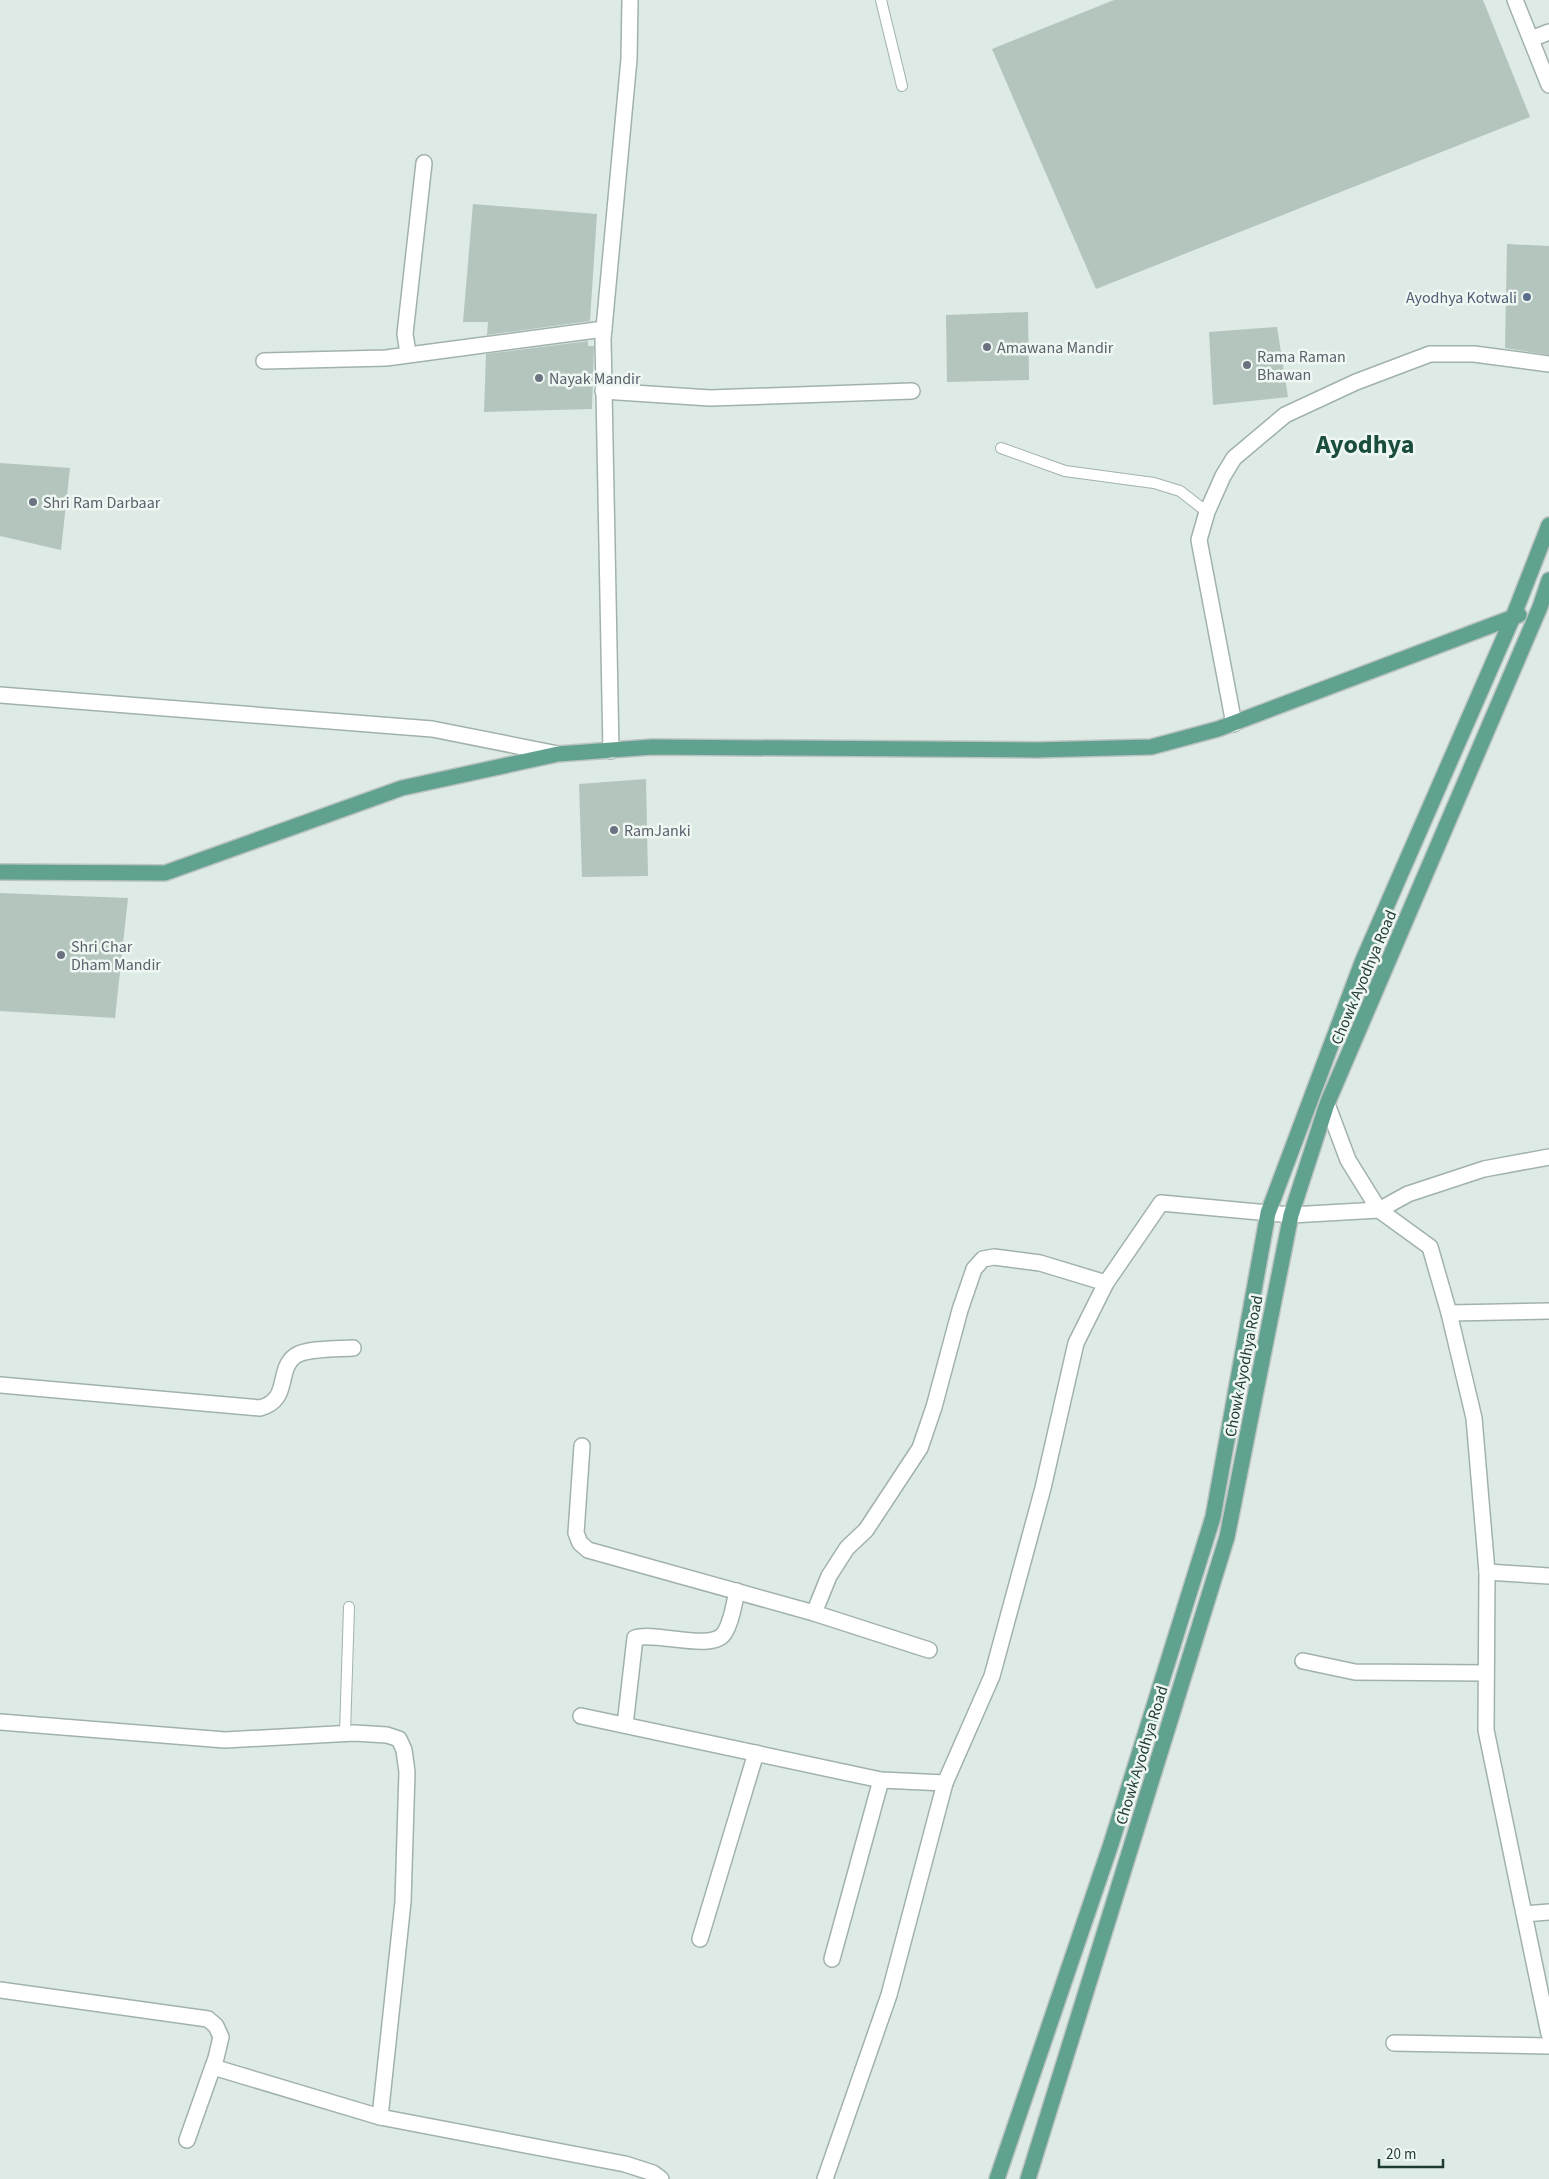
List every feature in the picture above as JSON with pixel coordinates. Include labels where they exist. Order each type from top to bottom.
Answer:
[{"type":"main road","points":[[997,2179],[1111,1844],[1213,1517],[1268,1213],[1363,960],[1513,617],[1549,525]]},
{"type":"main road","name":"Chowk Ayodhya Road","points":[[1028,2179],[1227,1537],[1291,1215],[1327,1104],[1540,607],[1549,580]]},
{"type":"main road","points":[[0,872],[165,873],[402,788],[558,754],[611,751],[652,746],[1035,750],[1151,747],[1234,724],[1540,607]]},
{"type":"street","points":[[611,751],[603,391],[604,329],[629,58],[630,0]]},
{"type":"street","points":[[1515,0],[1549,85]]},
{"type":"street","points":[[1531,39],[1549,32]]},
{"type":"street","points":[[408,354],[404,334],[424,163]]},
{"type":"street","points":[[264,361],[386,358],[604,329]]},
{"type":"street","points":[[1234,724],[1199,540],[1207,512],[1234,458],[1285,415],[1356,382],[1430,354],[1474,354],[1549,364]]},
{"type":"street","points":[[603,391],[710,398],[912,391]]},
{"type":"street","points":[[0,695],[432,729],[558,754]]},
{"type":"street","points":[[1327,1104],[1348,1160],[1379,1210],[1430,1248],[1474,1418],[1487,1572],[1486,1730],[1549,2034]]},
{"type":"street","points":[[826,2179],[889,1995],[945,1783],[992,1676],[1043,1488],[1076,1343],[1106,1283],[1161,1203],[1291,1215],[1379,1210],[1408,1194],[1484,1169],[1549,1157]]},
{"type":"street","points":[[814,1613],[829,1576],[846,1548],[866,1530],[920,1448],[934,1407],[960,1310],[974,1269],[983,1259],[994,1257],[1040,1263],[1106,1283]]},
{"type":"street","points":[[1448,1313],[1549,1310]]},
{"type":"street","points":[[0,1385],[260,1408],[268,1406],[278,1399],[289,1364],[294,1357],[302,1353],[353,1348]]},
{"type":"street","points":[[582,1446],[576,1533],[580,1543],[588,1550],[814,1613],[929,1650]]},
{"type":"street","points":[[1487,1572],[1549,1576]]},
{"type":"street","points":[[625,1725],[636,1638],[653,1636],[694,1641],[713,1641],[719,1639],[725,1632],[737,1591]]},
{"type":"street","points":[[1303,1661],[1355,1672],[1486,1674]]},
{"type":"street","points":[[581,1716],[881,1780],[945,1783]]},
{"type":"street","points":[[0,1722],[225,1740],[345,1733],[387,1735],[399,1739],[404,1750],[407,1772],[403,1902],[380,2117]]},
{"type":"street","points":[[700,1939],[756,1753]]},
{"type":"street","points":[[832,1958],[881,1780]]},
{"type":"street","points":[[1524,1914],[1549,1912]]},
{"type":"street","points":[[0,1990],[208,2019],[216,2026],[221,2037],[213,2067],[187,2140]]},
{"type":"street","points":[[1394,2043],[1549,2046]]},
{"type":"street","points":[[213,2067],[380,2117],[625,2164],[653,2173],[661,2179]]},
{"type":"lane","points":[[881,0],[902,86]]},
{"type":"lane","points":[[1001,448],[1065,470],[1154,483],[1180,491],[1207,512]]},
{"type":"lane","points":[[345,1733],[349,1607]]},
{"type":"building","points":[[1114,0],[1483,0],[1530,117],[1096,289],[992,49]]},
{"type":"building","points":[[473,204],[597,214],[590,321],[487,335],[488,322],[463,322]]},
{"type":"building","name":"Ayodhya Kotwali","points":[[1507,244],[1549,246],[1549,355],[1505,348]]},
{"type":"building","name":"Amawana Mandir","points":[[1028,312],[1029,380],[947,382],[946,315]]},
{"type":"building","name":"Rama Raman Bhawan","points":[[1277,327],[1288,397],[1213,405],[1209,332]]},
{"type":"building","name":"Nayak Mandir","points":[[588,341],[588,346],[594,346],[592,409],[484,412],[486,354]]},
{"type":"building","name":"Shri Ram Darbaar","points":[[0,463],[70,468],[61,550],[0,536]]},
{"type":"building","name":"RamJanki","points":[[646,779],[648,876],[582,877],[579,784]]},
{"type":"building","name":"Shri Char Dham Mandir","points":[[0,893],[128,898],[115,1018],[0,1011]]},
{"type":"place","name":"Ayodhya Kotwali","points":[[1527,297]]},
{"type":"place","name":"Amawana Mandir","points":[[987,347]]},
{"type":"place","name":"Rama Raman Bhawan","points":[[1247,365]]},
{"type":"place","name":"Nayak Mandir","points":[[539,378]]},
{"type":"place","name":"Shri Ram Darbaar","points":[[33,502]]},
{"type":"place","name":"RamJanki","points":[[614,830]]},
{"type":"place","name":"Shri Char Dham Mandir","points":[[61,955]]},
{"type":"district","name":"Ayodhya","points":[[1365,444]]}]
